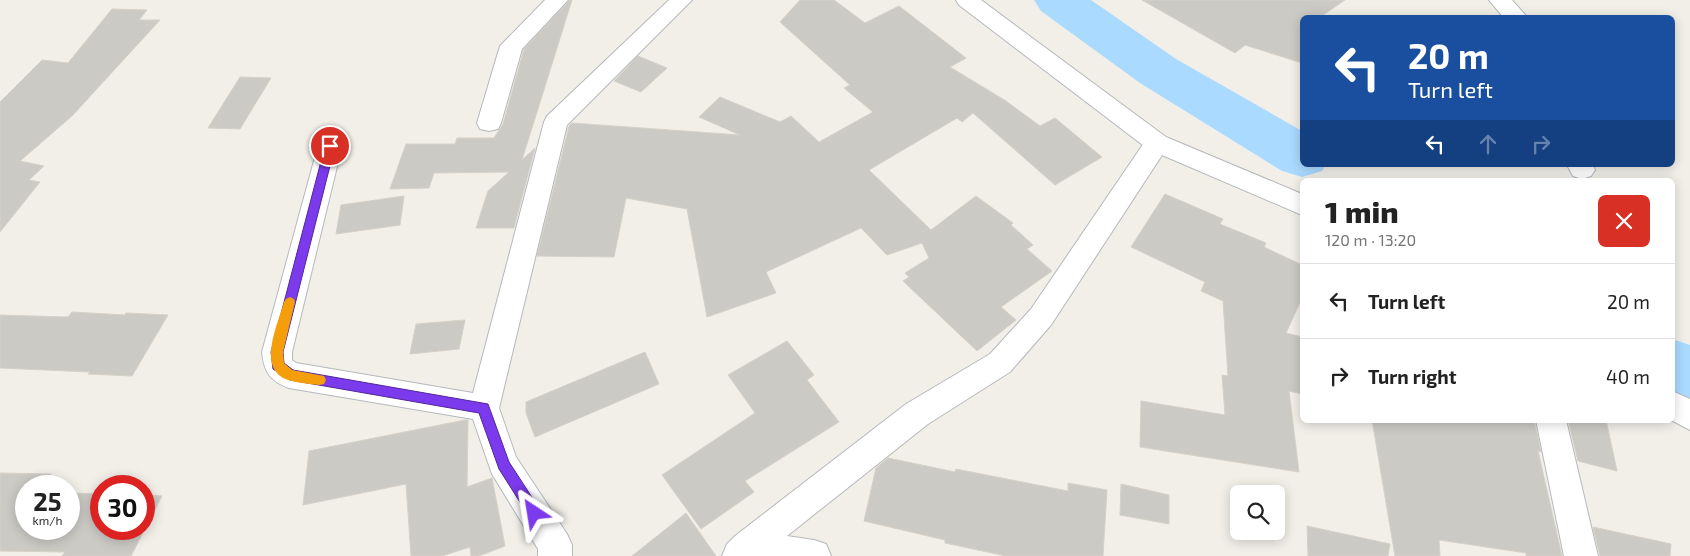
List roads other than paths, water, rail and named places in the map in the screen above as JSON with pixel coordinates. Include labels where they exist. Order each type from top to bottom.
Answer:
[{"type":"street","points":[[489,123],[512,46],[557,0]]},
{"type":"street","points":[[555,556],[555,545],[503,464],[484,408],[556,122],[682,0]]},
{"type":"street","points":[[967,0],[1157,142],[1279,193],[1300,204]]},
{"type":"street","points":[[1500,0],[1514,15]]},
{"type":"street","points":[[743,551],[917,414],[1000,363],[1041,317],[1157,142]]},
{"type":"street","points":[[330,146],[277,352],[278,366],[290,375],[484,408]]},
{"type":"street","points":[[1675,406],[1690,416]]},
{"type":"street","points":[[1552,423],[1582,556]]},
{"type":"street","points":[[743,551],[814,556]]},
{"type":"waterway","points":[[1058,0],[1158,71],[1300,156]]},
{"type":"waterway","points":[[1675,368],[1690,375]]}]
